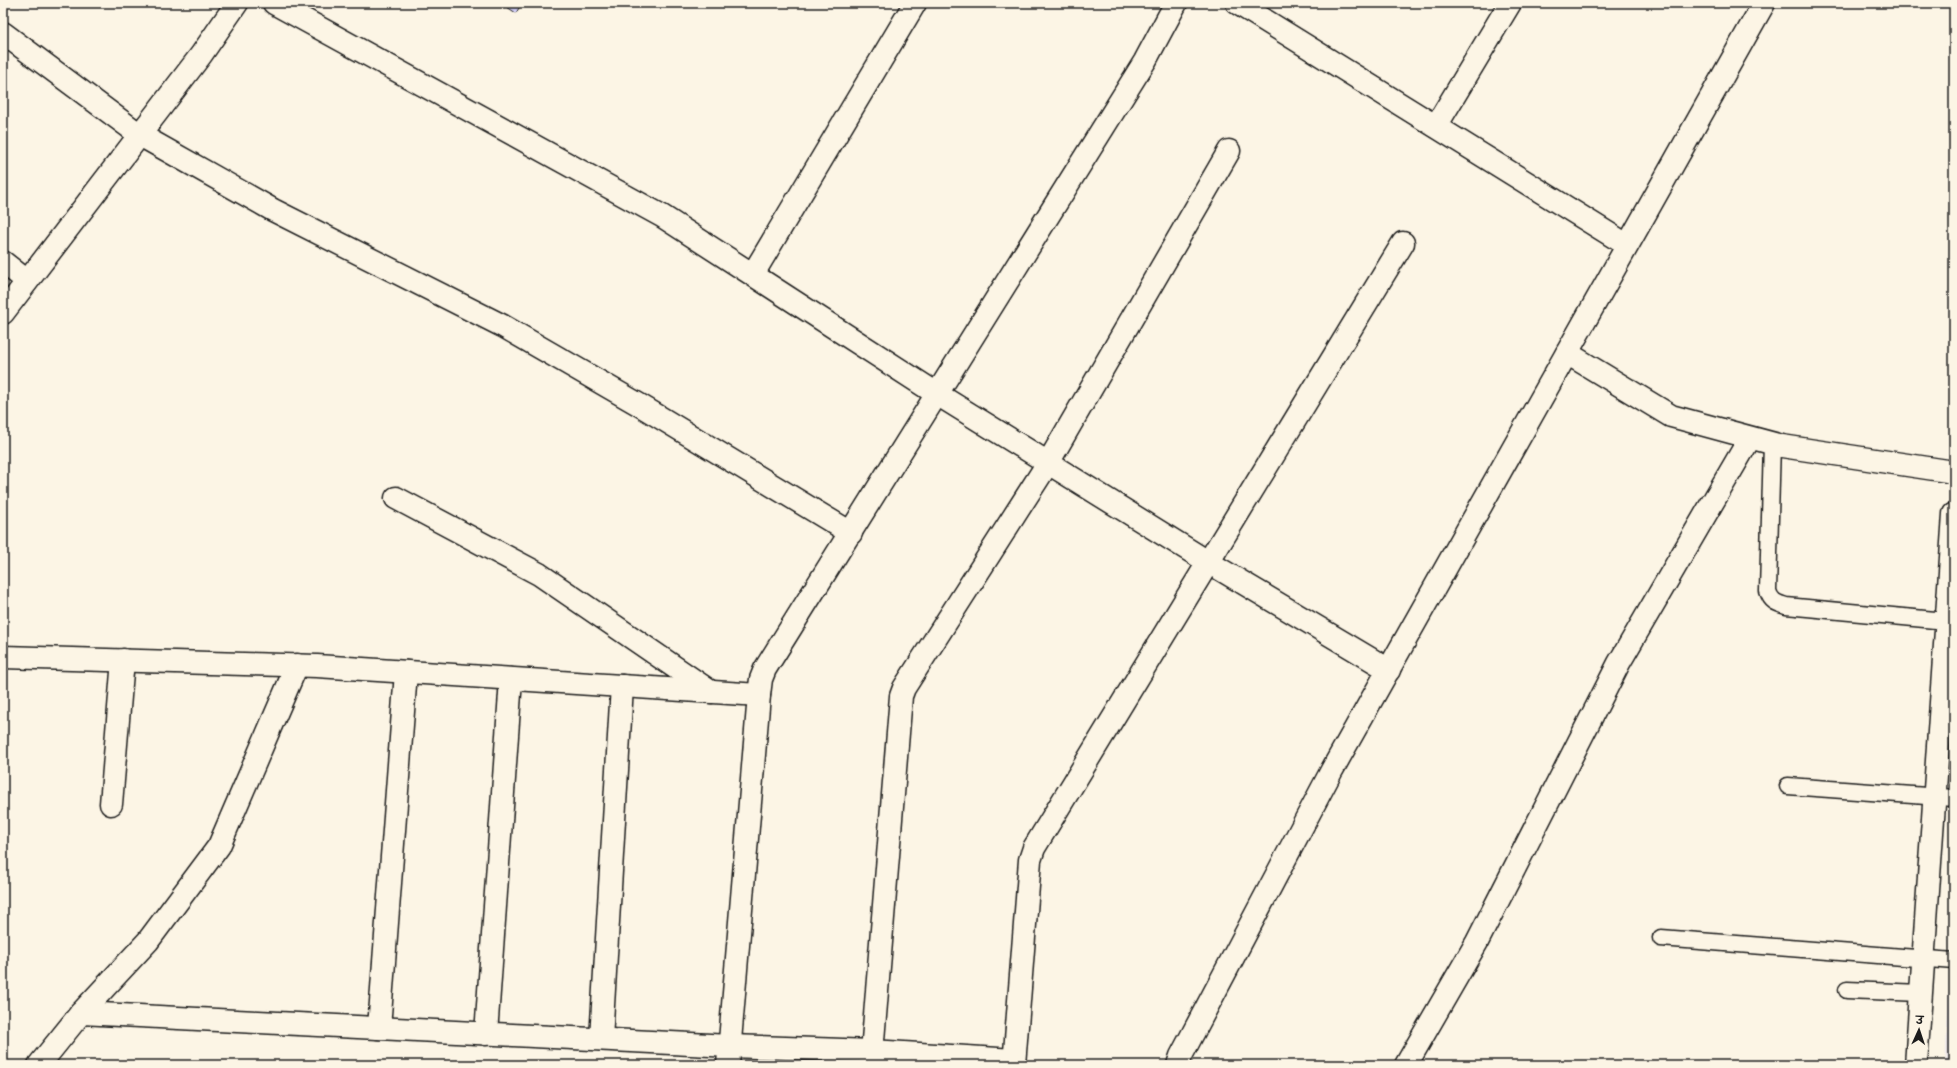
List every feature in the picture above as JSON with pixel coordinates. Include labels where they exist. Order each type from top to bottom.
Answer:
[{"type":"street","points":[[3,313],[201,55],[237,3]]},
{"type":"street","points":[[274,3],[662,216],[937,394],[1208,562],[1389,670]]},
{"type":"street","points":[[752,274],[915,3]]},
{"type":"street","points":[[729,1056],[759,695],[761,679],[765,669],[1145,61],[1176,3]]},
{"type":"street","points":[[1237,3],[1627,246]]},
{"type":"street","points":[[1436,126],[1510,3]]},
{"type":"street","points":[[1178,1065],[1181,1056],[1328,777],[1764,3]]},
{"type":"street","points":[[3,33],[140,135],[272,210],[503,326],[638,404],[851,533]]},
{"type":"street","points":[[871,1058],[901,696],[904,688],[1048,463],[1229,151]]},
{"type":"street","points":[[81,1013],[601,1040],[729,1056],[1014,1062],[1030,860],[1034,848],[1403,243]]},
{"type":"street","points":[[3,262],[27,281]]},
{"type":"street","points":[[1567,353],[1671,416],[1772,443],[1954,472]]},
{"type":"street","points":[[1406,1065],[1477,942],[1619,663],[1750,438]]},
{"type":"street","points":[[396,498],[539,574],[712,692]]},
{"type":"street","points":[[1916,1065],[1924,959],[1944,797],[1947,710],[1946,621],[1954,514]]},
{"type":"street","points":[[3,657],[297,665],[759,695]]},
{"type":"street","points":[[111,804],[123,660]]},
{"type":"street","points":[[39,1065],[81,1013],[148,941],[219,846],[297,665]]},
{"type":"street","points":[[379,1028],[406,672]]},
{"type":"street","points":[[486,1034],[511,679]]},
{"type":"street","points":[[601,1040],[622,686]]},
{"type":"lane","points":[[1772,443],[1768,591],[1770,598],[1776,603],[1786,606],[1946,621]]},
{"type":"lane","points":[[1788,786],[1944,797]]},
{"type":"lane","points":[[1661,938],[1954,961]]},
{"type":"lane","points":[[1847,990],[1921,993]]},
{"type":"shaded area","points":[[1954,894],[1954,1065],[1945,1065]]},
{"type":"building","points":[[501,3],[522,3],[516,13]]}]
